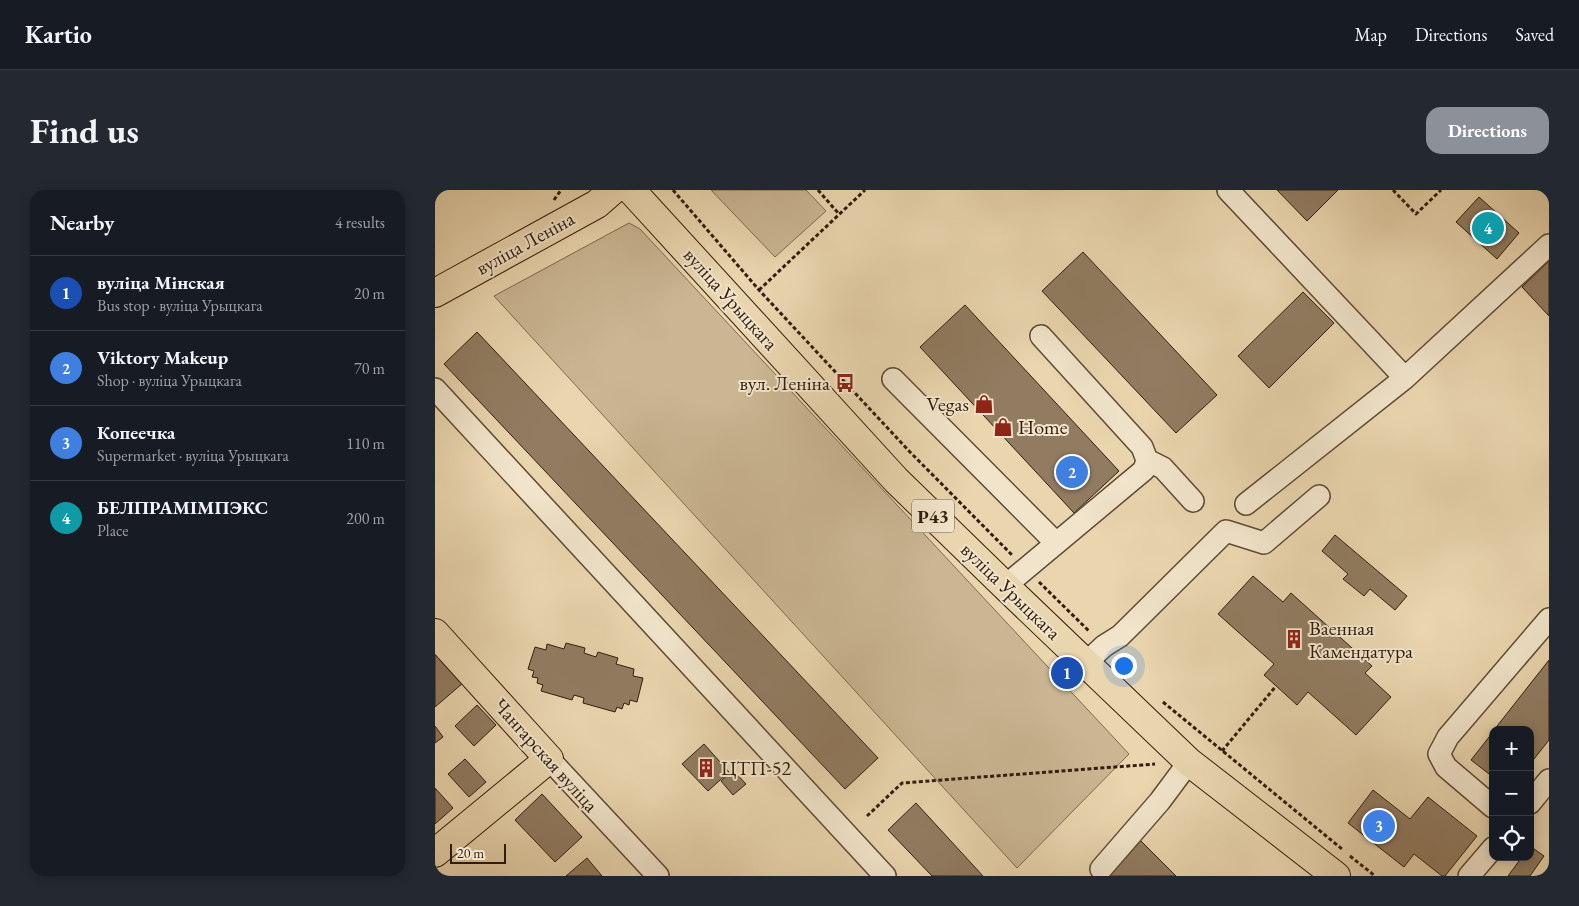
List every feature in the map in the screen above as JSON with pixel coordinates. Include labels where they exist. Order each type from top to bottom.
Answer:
[{"type":"main road","name":"вуліца Леніна","points":[[435,293],[597,204],[613,190]]},
{"type":"main road","name":"вуліца Урыцкага","points":[[631,190],[896,480],[1005,586],[1095,655],[1189,762],[1336,876]]},
{"type":"main road","name":"Чангарская вуліца","points":[[435,632],[549,759]]},
{"type":"main road","points":[[435,853],[549,759]]},
{"type":"street","points":[[1229,190],[1405,378]]},
{"type":"street","points":[[1246,504],[1405,378],[1549,245]]},
{"type":"street","points":[[1005,586],[1144,470],[1147,460],[1142,447],[1041,336]]},
{"type":"street","points":[[893,380],[1057,543]]},
{"type":"street","points":[[435,389],[885,876]]},
{"type":"street","points":[[1147,460],[1163,468],[1193,501]]},
{"type":"street","points":[[1095,655],[1120,636],[1226,531],[1264,543],[1319,496]]},
{"type":"street","points":[[1489,804],[1446,767],[1439,754],[1448,737],[1549,618]]},
{"type":"street","name":"Чангарская вуліца","points":[[549,759],[658,876]]},
{"type":"street","points":[[1101,869],[1160,801],[1189,762]]},
{"type":"street","points":[[1534,798],[1549,780]]},
{"type":"street","points":[[1469,876],[1489,853]]},
{"type":"path","points":[[673,190],[759,290],[910,452],[1026,569],[1095,655]]},
{"type":"path","points":[[818,190],[839,214]]},
{"type":"path","points":[[759,290],[865,190]]},
{"type":"path","points":[[1393,190],[1416,214],[1441,190]]},
{"type":"path","points":[[1222,751],[1276,686]]},
{"type":"path","points":[[1162,702],[1375,876]]},
{"type":"path","points":[[867,816],[902,783],[1155,764]]},
{"type":"shaded area","points":[[711,190],[806,190],[826,211],[775,257]]},
{"type":"shaded area","points":[[629,223],[640,229],[1129,754],[1017,868],[494,296]]},
{"type":"building","points":[[1277,190],[1338,190],[1307,221]]},
{"type":"building","points":[[1479,197],[1519,233],[1497,259],[1456,222]]},
{"type":"building","points":[[1083,252],[1217,395],[1176,433],[1042,291]]},
{"type":"building","points":[[1549,261],[1549,316],[1522,287]]},
{"type":"building","points":[[1303,292],[1334,323],[1269,388],[1238,356]]},
{"type":"building","points":[[965,305],[1119,471],[1074,513],[920,347]]},
{"type":"building","points":[[477,332],[878,758],[845,789],[444,364]]},
{"type":"building","points":[[1335,535],[1407,596],[1395,610],[1370,589],[1364,596],[1343,579],[1348,574],[1322,551]]},
{"type":"building","name":"Ваенная Камендатура","points":[[1253,576],[1283,602],[1291,593],[1372,666],[1365,673],[1391,697],[1356,735],[1308,692],[1297,705],[1264,675],[1274,664],[1218,614]]},
{"type":"building","points":[[566,643],[585,648],[584,653],[596,657],[598,652],[618,658],[616,664],[634,669],[633,676],[643,678],[637,702],[630,700],[629,705],[624,703],[622,709],[617,707],[615,712],[583,703],[584,698],[574,695],[572,700],[541,691],[543,685],[537,683],[538,678],[532,677],[534,671],[528,669],[535,647],[546,650],[547,644],[564,649]]},
{"type":"building","points":[[435,649],[463,683],[435,707]]},
{"type":"building","points":[[1549,660],[1549,740],[1534,759],[1534,726],[1497,726]]},
{"type":"building","points":[[477,705],[496,725],[474,746],[455,726]]},
{"type":"building","points":[[435,726],[443,737],[435,743]]},
{"type":"building","points":[[1489,737],[1489,774],[1471,760]]},
{"type":"building","name":"ЦТП-52","points":[[704,744],[729,772],[708,791],[682,764]]},
{"type":"building","points":[[465,759],[486,782],[469,797],[448,774]]},
{"type":"building","points":[[733,770],[746,784],[733,795],[721,781]]},
{"type":"building","points":[[435,788],[453,808],[435,824]]},
{"type":"building","points":[[1373,790],[1410,819],[1428,797],[1477,836],[1445,876],[1442,876],[1414,854],[1404,867],[1348,823]]},
{"type":"building","points":[[542,794],[582,837],[555,862],[515,820]]},
{"type":"building","points":[[916,803],[983,876],[932,876],[888,830]]},
{"type":"building","points":[[1139,839],[1176,876],[1103,876]]},
{"type":"building","points":[[1534,849],[1544,856],[1530,876],[1508,876],[1519,861],[1534,861]]},
{"type":"building","points":[[587,858],[602,876],[566,876]]},
{"type":"place","name":"БЕЛПРАМІМПЭКС","points":[[1488,228]]},
{"type":"place","name":"вул. Леніна","points":[[845,383]]},
{"type":"place","name":"Vegas","points":[[984,404]]},
{"type":"place","name":"Home","points":[[1003,427]]},
{"type":"place","name":"Viktory Makeup","points":[[1072,472]]},
{"type":"place","name":"Ваенная Камендатура","points":[[1294,639]]},
{"type":"place","name":"вуліца Мінская","points":[[1067,673]]},
{"type":"place","name":"ЦТП-52","points":[[706,768]]},
{"type":"place","name":"Копеечка","points":[[1379,826]]}]
